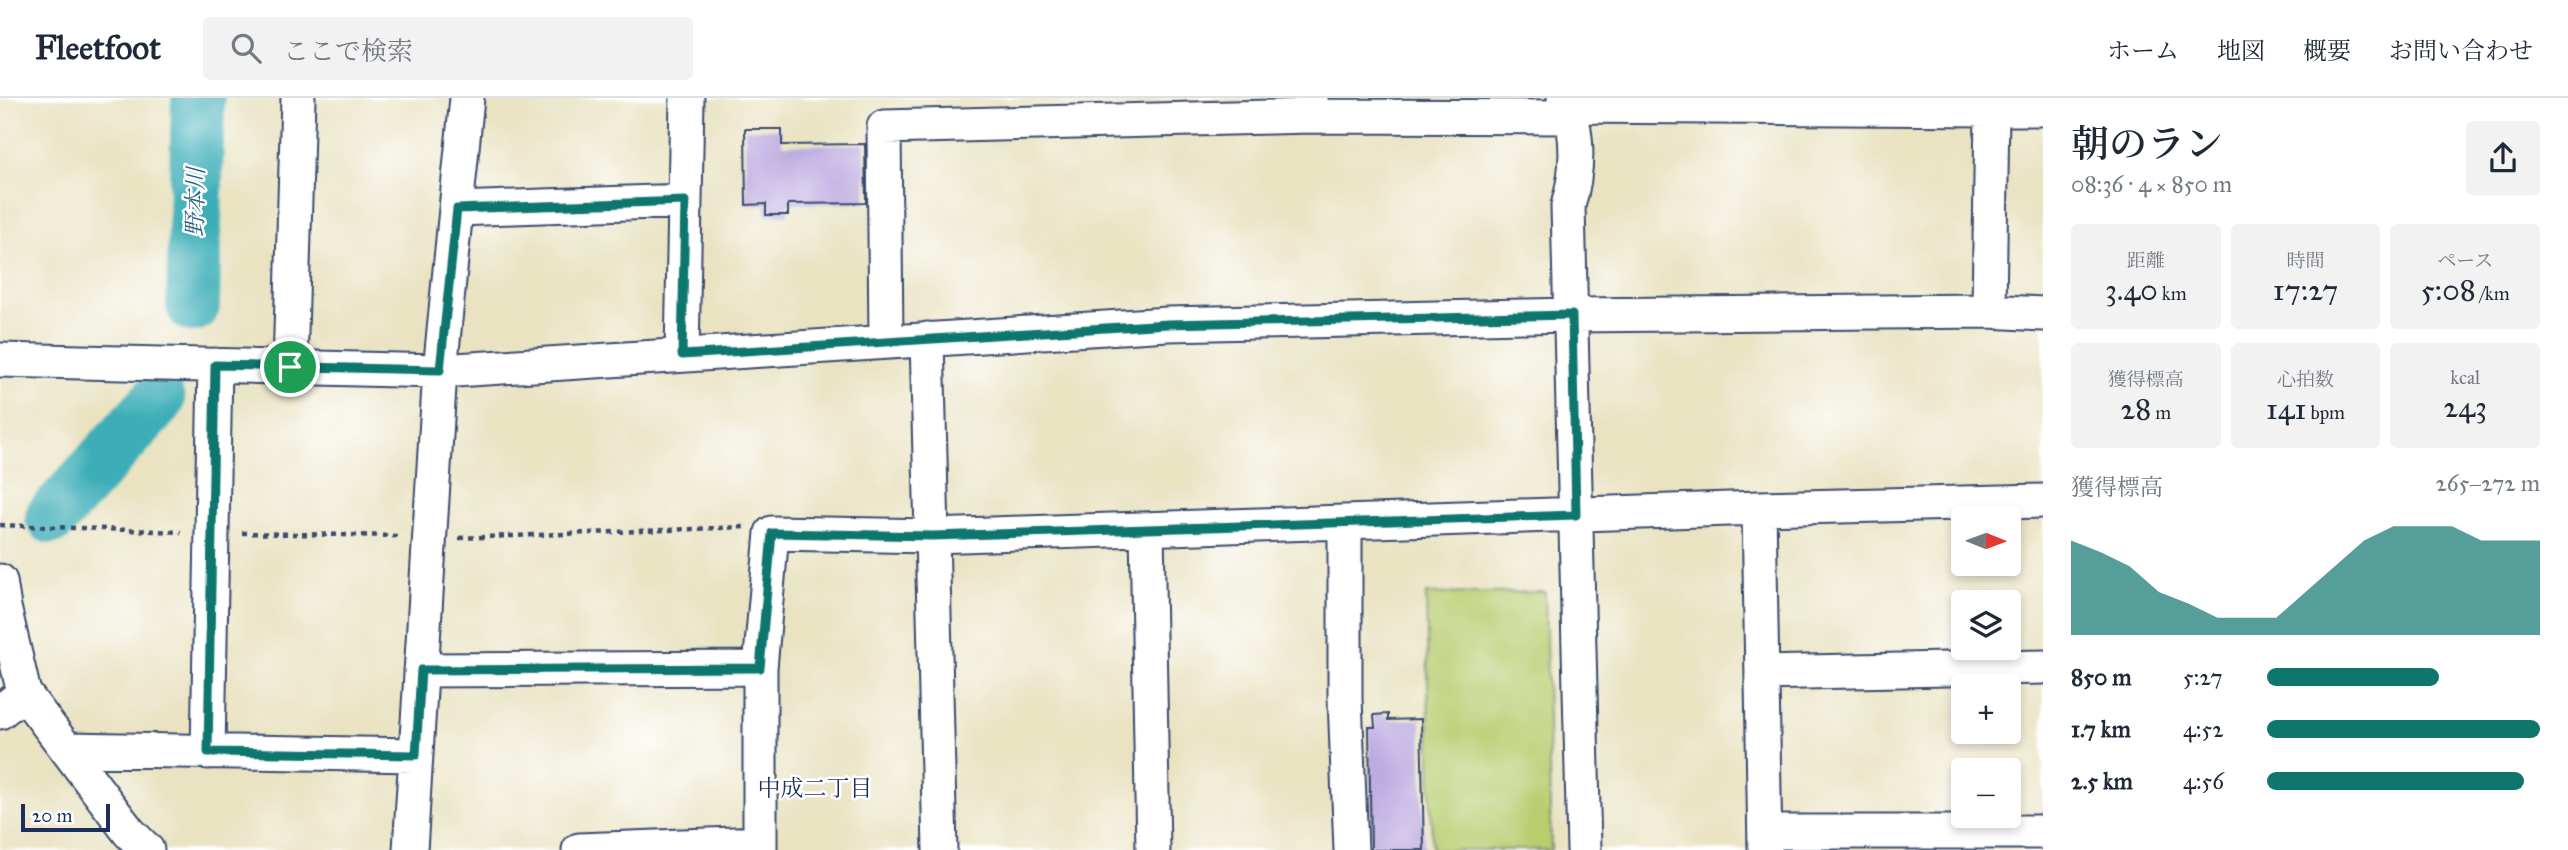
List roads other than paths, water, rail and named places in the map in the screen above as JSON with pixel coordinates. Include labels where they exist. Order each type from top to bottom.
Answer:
[{"type":"street","points":[[290,367],[298,98]]},
{"type":"street","points":[[410,850],[440,370],[467,98]]},
{"type":"street","points":[[682,355],[687,98]]},
{"type":"street","points":[[1989,311],[1992,104]]},
{"type":"street","points":[[886,341],[884,112],[1992,104],[2043,109]]},
{"type":"street","points":[[1566,107],[1574,128],[1575,180],[1568,206],[1584,850]]},
{"type":"street","points":[[457,209],[685,201]]},
{"type":"street","points":[[0,360],[440,370],[1168,324],[1572,315],[1989,311],[2043,314]]},
{"type":"street","points":[[927,339],[940,850]]},
{"type":"street","points":[[208,752],[215,365]]},
{"type":"street","points":[[579,850],[760,846],[760,668],[772,533],[933,536],[2043,501]]},
{"type":"street","points":[[1759,508],[1765,841],[2043,832]]},
{"type":"street","points":[[1345,523],[1345,698],[1351,850]]},
{"type":"street","points":[[1146,529],[1153,850]]},
{"type":"street","points":[[0,581],[12,702],[66,749],[129,832],[147,850]]},
{"type":"street","points":[[1763,673],[2043,667]]},
{"type":"street","points":[[421,670],[760,668]]},
{"type":"street","points":[[66,749],[416,755]]},
{"type":"waterway","name":"野本川","points":[[193,305],[198,98]]},
{"type":"waterway","name":"野本川","points":[[52,517],[158,400]]},
{"type":"district","name":"中成二丁目","points":[[815,788]]}]
